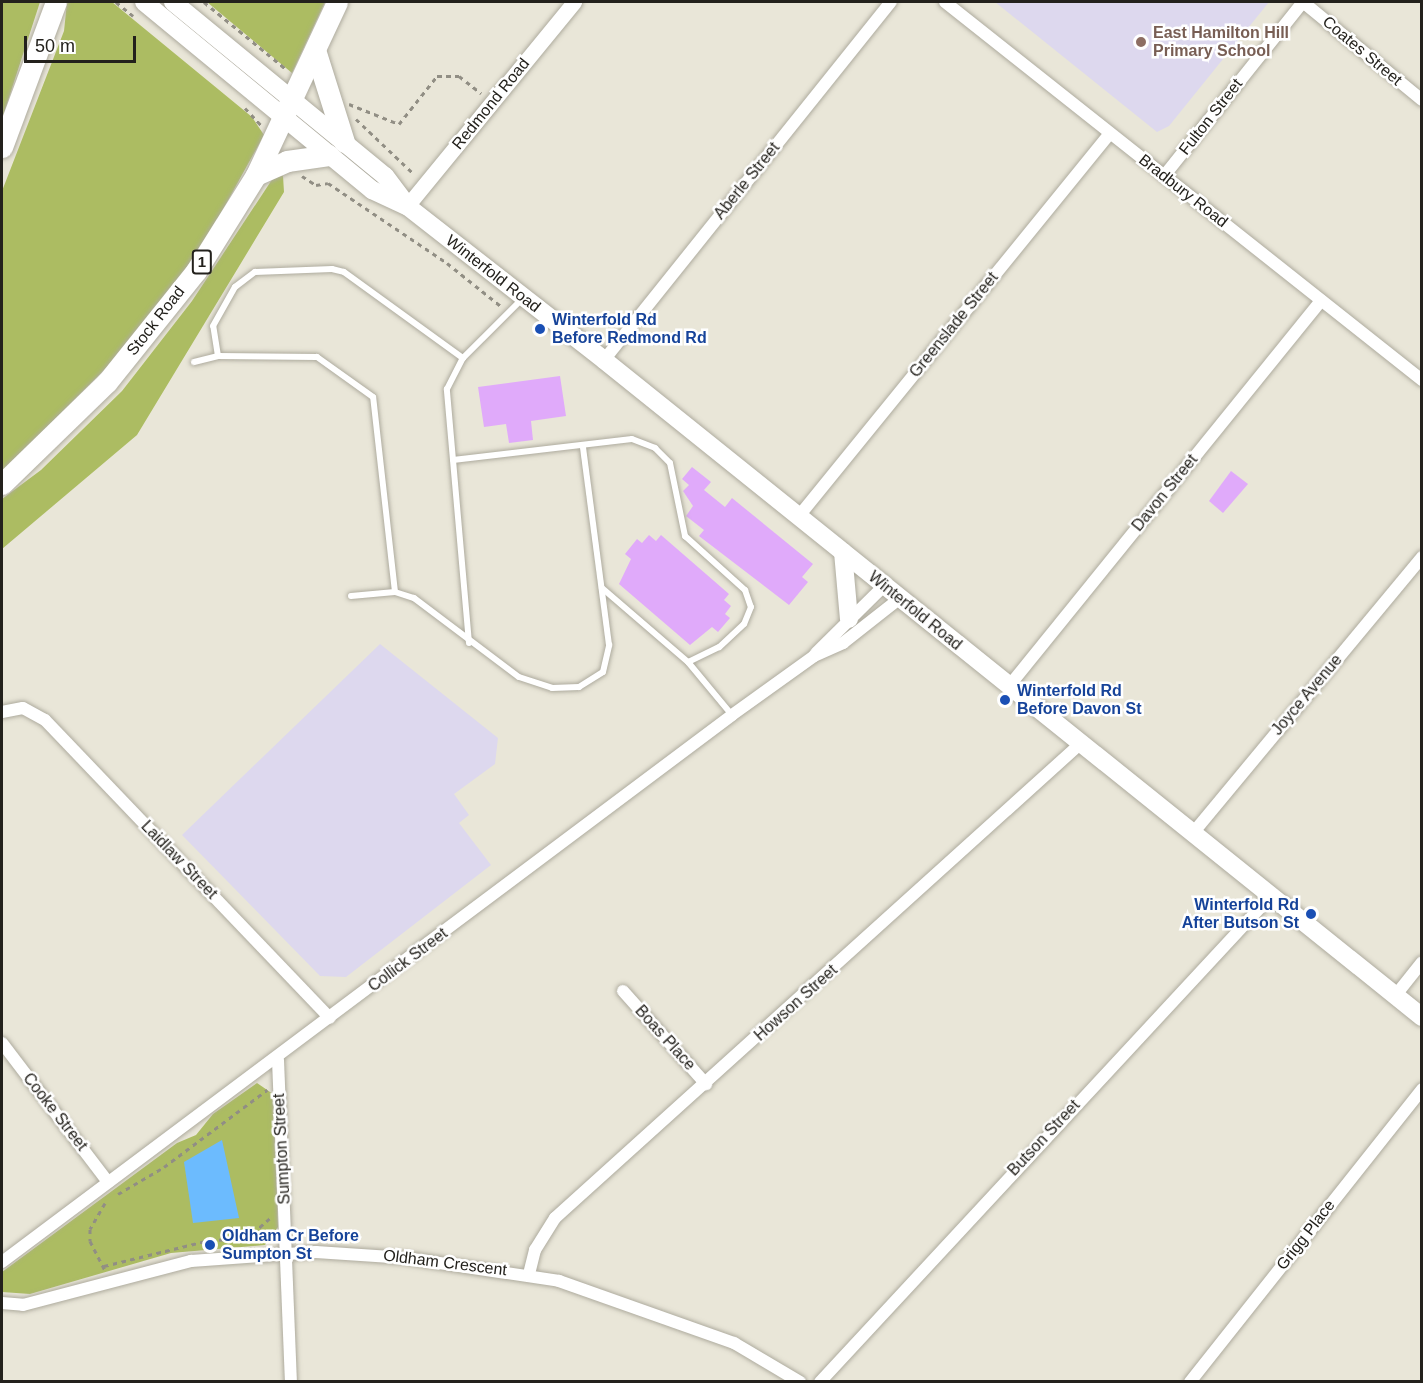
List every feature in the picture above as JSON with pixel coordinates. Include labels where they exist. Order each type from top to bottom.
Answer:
[{"type":"highway","points":[[2,147],[56,2]]},
{"type":"highway","name":"Stock Road","points":[[2,484],[77,413],[140,344],[209,252],[256,175],[316,53],[337,2]]},
{"type":"highway","points":[[256,175],[287,161],[337,148],[316,53]]},
{"type":"main road","name":"Winterfold Road","points":[[144,2],[337,148],[372,190],[407,206],[604,360],[1422,1017]]},
{"type":"main road","name":"Winterfold Road","points":[[172,2],[289,110]]},
{"type":"main road","points":[[843,552],[849,619]]},
{"type":"street","name":"Redmond Road","points":[[407,206],[574,2]]},
{"type":"street","name":"Aberle Street","points":[[604,360],[891,2]]},
{"type":"street","name":"Bradbury Road","points":[[945,2],[1422,380]]},
{"type":"street","name":"Coates Street","points":[[1302,2],[1422,100]]},
{"type":"street","name":"Fulton Street","points":[[1164,176],[1302,2]]},
{"type":"street","name":"Greenslade Street","points":[[799,516],[1109,134]]},
{"type":"street","name":"Davon Street","points":[[1009,686],[1321,301]]},
{"type":"street","name":"Joyce Avenue","points":[[1193,833],[1422,557]]},
{"type":"street","name":"Collick Street","points":[[2,1262],[108,1182],[278,1060],[330,1018],[732,715],[814,656],[884,586]]},
{"type":"street","name":"Collick Street","points":[[814,656],[843,643],[899,599]]},
{"type":"street","name":"Laidlaw Street","points":[[2,712],[23,708],[45,720],[330,1018]]},
{"type":"street","name":"Howson Street","points":[[529,1274],[539,1240],[555,1218],[1081,743]]},
{"type":"street","name":"Butson Street","points":[[820,1382],[1270,896]]},
{"type":"street","points":[[1395,996],[1422,962]]},
{"type":"street","name":"Boas Place","points":[[623,991],[706,1084]]},
{"type":"street","name":"Cooke Street","points":[[2,1043],[108,1182]]},
{"type":"street","name":"Sumpton Street","points":[[278,1060],[291,1382]]},
{"type":"street","name":"Grigg Place","points":[[1190,1382],[1422,1089]]},
{"type":"street","name":"Oldham Crescent","points":[[2,1303],[23,1305],[109,1279],[191,1261],[286,1254],[365,1254],[529,1274],[734,1343],[800,1382]]},
{"type":"lane","points":[[218,356],[213,326],[245,279],[255,272],[332,268],[344,272],[463,358]]},
{"type":"lane","points":[[469,643],[447,389],[463,358],[523,298]]},
{"type":"lane","points":[[194,362],[218,356],[317,357],[373,398],[395,592]]},
{"type":"lane","points":[[453,460],[583,447],[632,438],[655,448],[670,463],[685,536],[745,590],[751,607],[744,624],[719,647],[688,662]]},
{"type":"lane","points":[[351,596],[395,592],[414,598],[469,643],[519,677],[552,688],[579,687],[603,672],[609,645],[583,447]]},
{"type":"lane","points":[[602,588],[688,662],[732,715]]},
{"type":"path","points":[[204,2],[295,77]]},
{"type":"path","points":[[415,176],[343,109],[353,102],[383,122],[402,124],[426,86],[448,73],[492,102]]},
{"type":"path","points":[[297,173],[316,185],[328,183],[447,262],[508,312]]},
{"type":"path","points":[[109,1279],[90,1229],[110,1198],[164,1167],[279,1081]]},
{"type":"path","points":[[104,1266],[210,1239],[246,1239],[276,1216]]},
{"type":"shaded area","name":"East Hamilton Hill Primary School","points":[[995,2],[1269,2],[1169,126],[1157,132]]},
{"type":"shaded area","points":[[380,644],[498,738],[495,764],[454,794],[469,815],[459,823],[491,865],[346,977],[320,976],[182,835]]},
{"type":"green space","points":[[2,2],[40,2],[2,119]]},
{"type":"green space","points":[[67,2],[112,2],[252,117],[264,135],[205,242],[159,308],[110,364],[2,472],[2,191],[64,31]]},
{"type":"green space","points":[[207,2],[325,2],[292,73]]},
{"type":"green space","points":[[275,175],[283,176],[284,192],[137,435],[2,549],[2,499],[41,470],[122,391],[192,301]]},
{"type":"green space","points":[[257,1083],[273,1094],[278,1227],[265,1245],[171,1253],[30,1294],[2,1292],[2,1272],[177,1143],[196,1135],[213,1114]]},
{"type":"water","points":[[222,1140],[239,1218],[193,1223],[184,1162]]},
{"type":"building","points":[[560,376],[566,416],[531,421],[533,440],[509,443],[506,424],[484,427],[478,387]]},
{"type":"building","points":[[692,467],[711,482],[704,490],[725,507],[732,498],[813,564],[802,577],[808,582],[789,605],[699,536],[704,530],[686,516],[693,506],[683,491],[689,485],[682,479]]},
{"type":"building","points":[[1231,471],[1248,484],[1223,513],[1209,501]]},
{"type":"building","points":[[649,535],[656,541],[661,535],[729,594],[724,600],[731,606],[725,614],[730,618],[718,632],[712,627],[690,645],[619,584],[631,559],[625,554],[637,539],[642,543]]},
{"type":"place","name":"East Hamilton Hill Primary School","points":[[1141,42]]},
{"type":"place","name":"Winterfold Rd Before Redmond Rd","points":[[540,329]]},
{"type":"place","name":"Winterfold Rd Before Davon St","points":[[1005,700]]},
{"type":"place","name":"Winterfold Rd After Butson St","points":[[1311,914]]},
{"type":"place","name":"Oldham Cr Before Sumpton St","points":[[210,1245]]}]
